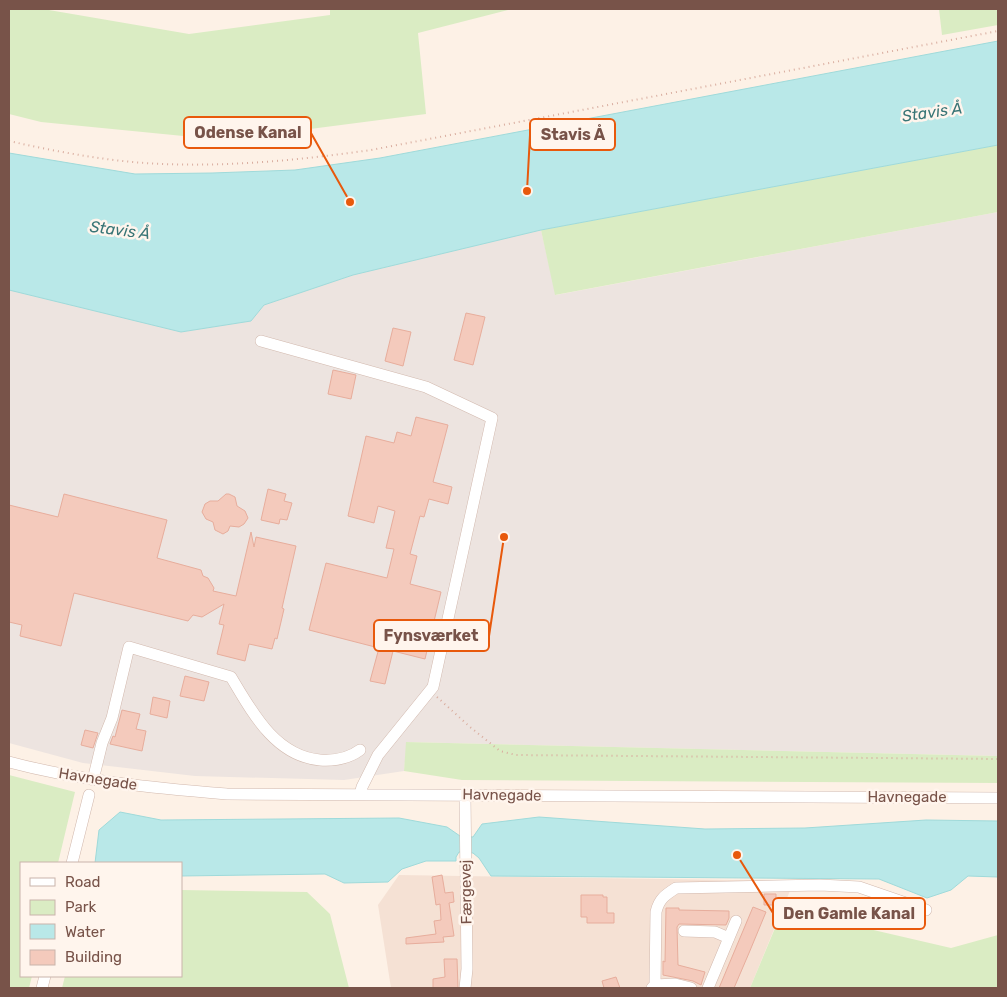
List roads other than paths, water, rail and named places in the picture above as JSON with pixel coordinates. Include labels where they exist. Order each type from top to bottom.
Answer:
[{"type":"street","points":[[261,341],[426,387],[492,418],[433,687],[378,755],[362,786],[360,794]]},
{"type":"street","points":[[96,780],[111,732],[112,718],[130,647],[231,677],[252,712],[270,735],[289,750],[307,759],[332,761],[351,757],[360,750]]},
{"type":"street","name":"Havnegade","points":[[9,762],[96,780],[155,788],[227,794],[998,798]]},
{"type":"street","points":[[72,862],[89,795]]},
{"type":"street","name":"Færgevej","points":[[465,795],[467,970],[465,988]]},
{"type":"street","points":[[691,988],[675,984],[653,986],[658,903],[664,895],[676,888],[820,885],[859,887],[926,910]]},
{"type":"street","points":[[708,988],[736,921]]},
{"type":"street","points":[[684,932],[715,932],[729,938]]},
{"type":"water","points":[[998,41],[998,145],[541,230],[353,275],[264,305],[251,321],[181,332],[9,290],[9,153],[135,174],[295,170],[380,158]]},
{"type":"water","points":[[120,812],[161,820],[399,818],[447,827],[460,836],[473,837],[482,824],[539,817],[705,829],[805,828],[926,820],[998,821],[998,877],[968,876],[951,890],[927,898],[879,879],[491,876],[479,858],[473,853],[459,852],[456,861],[426,861],[402,869],[388,882],[344,883],[325,874],[182,876],[182,862],[95,862],[99,830]]},
{"type":"place","name":"Stavis Å","points":[[527,191]]},
{"type":"place","name":"Odense Kanal","points":[[350,202]]},
{"type":"place","name":"Fynsværket","points":[[504,537]]},
{"type":"place","name":"Den Gamle Kanal","points":[[737,855]]}]
